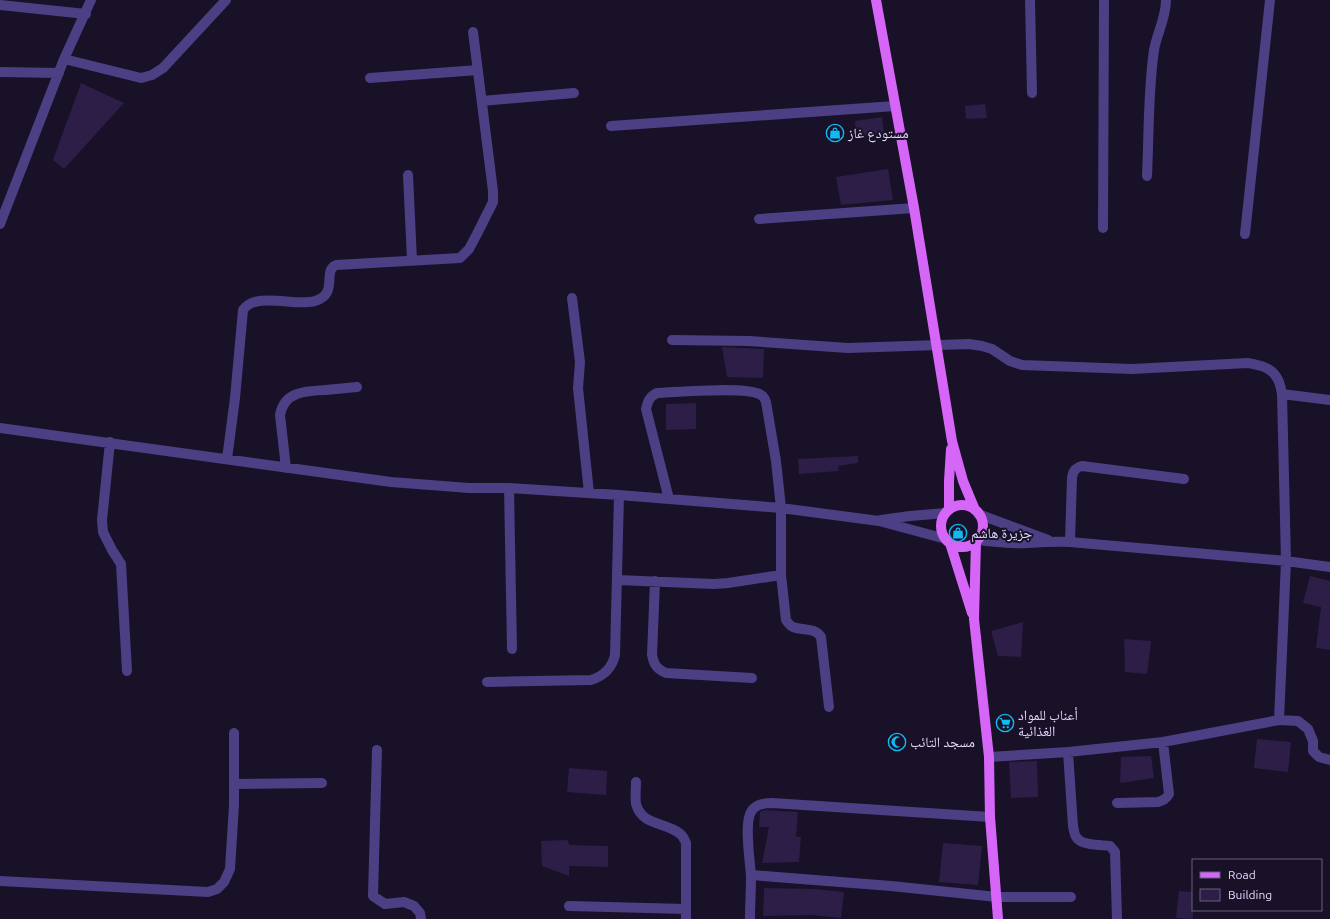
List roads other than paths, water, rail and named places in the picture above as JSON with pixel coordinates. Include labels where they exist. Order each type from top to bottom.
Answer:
[{"type":"main road","points":[[876,0],[894,106],[914,208],[952,441],[963,481],[981,518],[982,526],[980,535],[972,544],[963,546],[954,545],[948,541]]},
{"type":"main road","points":[[952,441],[947,512],[941,526],[942,531],[948,541],[974,619]]},
{"type":"main road","points":[[947,512],[957,506],[971,508],[977,512]]},
{"type":"main road","points":[[977,540],[974,619],[989,757],[990,817],[998,919]]},
{"type":"street","points":[[0,224],[64,59],[86,14],[91,0]]},
{"type":"street","points":[[64,59],[141,78],[152,75],[163,68],[226,0]]},
{"type":"street","points":[[1030,0],[1032,93]]},
{"type":"street","points":[[1103,228],[1104,0]]},
{"type":"street","points":[[1147,176],[1152,69],[1155,49],[1164,17],[1166,0]]},
{"type":"street","points":[[1245,234],[1270,0]]},
{"type":"street","points":[[0,5],[86,14]]},
{"type":"street","points":[[227,459],[235,398],[243,310],[246,305],[261,301],[313,302],[322,299],[327,293],[330,284],[330,270],[332,266],[460,258],[469,249],[493,202],[493,191],[473,32]]},
{"type":"street","points":[[370,78],[478,70]]},
{"type":"street","points":[[0,72],[59,73]]},
{"type":"street","points":[[482,100],[574,93]]},
{"type":"street","points":[[611,126],[894,106]]},
{"type":"street","points":[[408,175],[412,260]]},
{"type":"street","points":[[759,219],[914,208]]},
{"type":"street","points":[[572,298],[580,362],[578,388],[589,493]]},
{"type":"street","points":[[672,340],[749,341],[848,348],[969,344],[992,349],[1010,361],[1022,365],[1132,369],[1248,363],[1260,365],[1271,370],[1277,378],[1282,394],[1286,561],[1279,720]]},
{"type":"street","points":[[286,468],[280,416],[282,407],[287,400],[295,394],[304,391],[358,388]]},
{"type":"street","points":[[669,499],[646,409],[651,396],[657,394],[718,390],[753,391],[761,394],[766,402],[776,461],[780,508],[781,575],[786,620],[794,628],[816,631],[821,637],[829,707]]},
{"type":"street","points":[[1282,394],[1330,400]]},
{"type":"street","points":[[0,428],[110,442],[286,468],[399,482],[469,488],[509,488],[620,495],[780,508],[879,521],[948,541]]},
{"type":"street","points":[[110,442],[102,520],[103,532],[121,564],[127,672]]},
{"type":"street","points":[[1070,542],[1072,478],[1073,472],[1077,467],[1082,466],[1184,480]]},
{"type":"street","points":[[509,488],[512,649]]},
{"type":"street","points":[[487,682],[591,680],[600,678],[609,668],[615,655],[620,495]]},
{"type":"street","points":[[879,521],[947,512]]},
{"type":"street","points":[[977,512],[1050,541]]},
{"type":"street","points":[[977,540],[1015,543],[1050,541],[1070,542],[1286,561],[1330,567]]},
{"type":"street","points":[[617,580],[728,584],[781,575]]},
{"type":"street","points":[[655,581],[652,655],[653,663],[659,670],[666,673],[752,678]]},
{"type":"street","points":[[989,757],[1068,752],[1162,742],[1279,720],[1298,721],[1308,728],[1313,741],[1313,751],[1318,757],[1330,760]]},
{"type":"street","points":[[0,881],[208,892],[217,889],[224,882],[230,869],[234,805],[234,733]]},
{"type":"street","points":[[1117,803],[1158,802],[1167,798],[1169,794],[1162,742]]},
{"type":"street","points":[[377,750],[373,896],[384,904],[404,902],[414,906],[420,913],[421,919]]},
{"type":"street","points":[[1068,752],[1074,834],[1078,840],[1110,846],[1115,852],[1117,919]]},
{"type":"street","points":[[569,906],[686,914],[686,843],[684,837],[679,832],[648,820],[641,812],[636,804],[636,782]]},
{"type":"street","points":[[234,784],[322,783]]},
{"type":"street","points":[[750,919],[751,875],[747,822],[750,812],[761,804],[772,803],[990,817]]},
{"type":"street","points":[[751,875],[891,886],[997,897],[1071,897]]},
{"type":"place","name":"مستودع غاز","points":[[835,133]]},
{"type":"place","name":"جزيرة هاشم","points":[[958,533]]},
{"type":"place","name":"أعناب للمواد الغذائية","points":[[1005,723]]},
{"type":"place","name":"مسجد التائب","points":[[897,742]]}]
